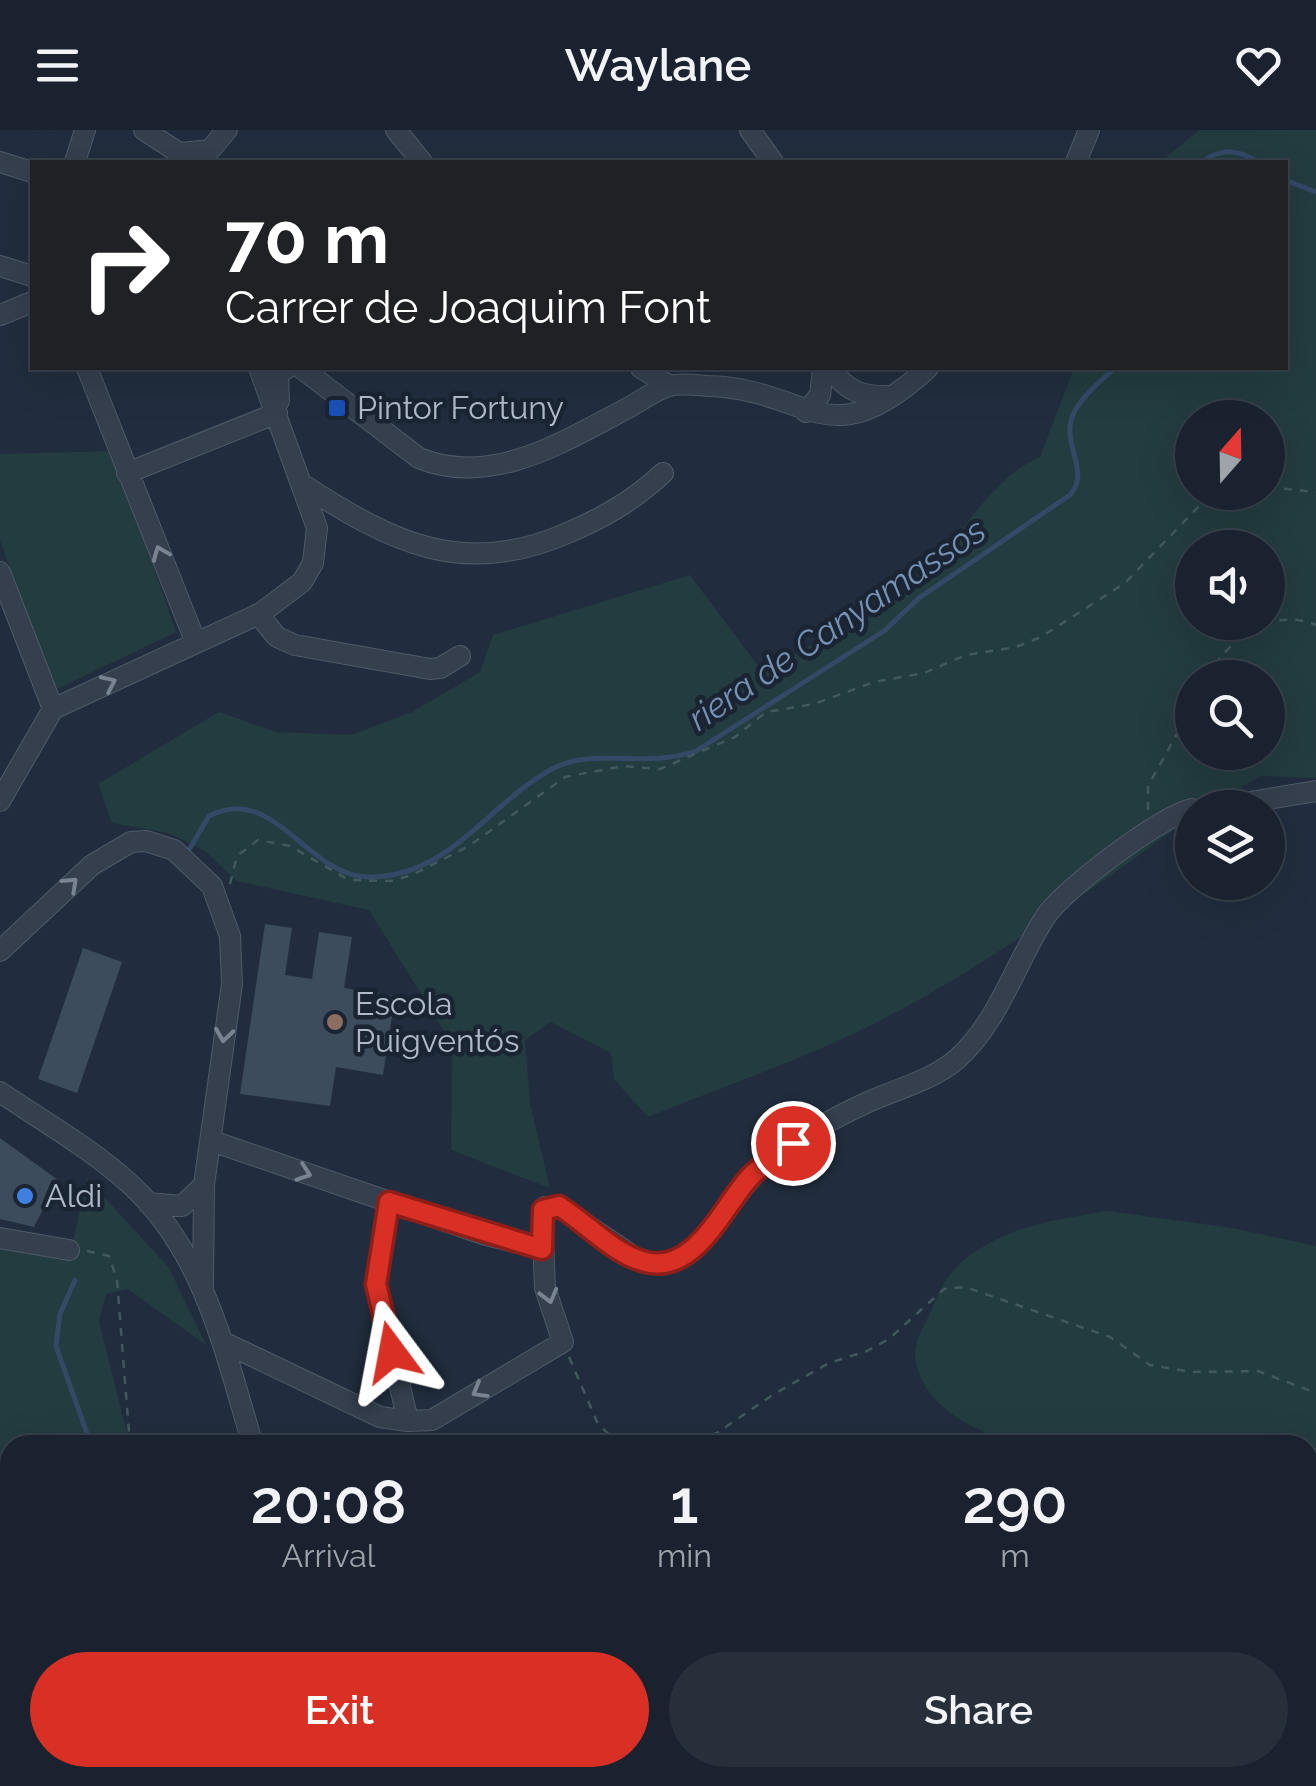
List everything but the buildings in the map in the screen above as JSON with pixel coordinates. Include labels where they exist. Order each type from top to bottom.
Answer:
[{"type":"street","points":[[76,160],[85,130]]},
{"type":"street","points":[[144,130],[188,158],[219,146]]},
{"type":"street","points":[[396,130],[420,160]]},
{"type":"street","points":[[750,130],[772,160]]},
{"type":"street","points":[[1077,160],[1089,130]]},
{"type":"street","points":[[0,162],[30,171]]},
{"type":"street","points":[[0,266],[30,275]]},
{"type":"street","points":[[0,315],[30,303]]},
{"type":"street","points":[[88,370],[196,643]]},
{"type":"street","points":[[0,800],[53,709],[258,614],[302,582],[313,563],[317,528],[260,370]]},
{"type":"street","points":[[278,418],[278,374],[284,370]]},
{"type":"street","points":[[304,370],[399,446],[456,470],[496,467],[520,459],[670,386],[736,389],[806,412],[852,414],[893,396],[926,370]]},
{"type":"street","points":[[644,370],[670,386]]},
{"type":"street","points":[[806,412],[820,395],[823,370]]},
{"type":"street","points":[[834,370],[852,390],[870,397],[893,396]]},
{"type":"street","points":[[128,473],[278,418]]},
{"type":"street","points":[[304,486],[389,536],[428,549],[488,555],[546,543],[586,526],[617,511],[663,473]]},
{"type":"street","points":[[0,572],[53,709]]},
{"type":"street","points":[[258,614],[277,637],[294,645],[430,669],[440,668],[460,656]]},
{"type":"street","points":[[1285,796],[1316,791]]},
{"type":"street","points":[[223,1342],[380,1416],[408,1422],[432,1420],[563,1342],[545,1288],[542,1214],[551,1205],[638,1260],[653,1264],[680,1257],[717,1224],[752,1174],[793,1143],[957,1059],[978,1033],[1049,912],[1160,822],[1175,816]]},
{"type":"street","points":[[0,952],[92,865],[131,842],[146,840],[174,850],[199,872],[221,903],[230,936],[232,984],[204,1185],[203,1288]]},
{"type":"street","points":[[0,1092],[100,1159],[148,1202],[188,1258],[203,1288],[250,1435]]},
{"type":"street","points":[[212,1142],[542,1249]]},
{"type":"street","points":[[148,1202],[182,1206],[204,1185]]},
{"type":"street","points":[[389,1202],[376,1284],[408,1422]]},
{"type":"street","points":[[0,1238],[70,1250]]},
{"type":"path","points":[[1285,489],[1316,492]]},
{"type":"path","points":[[221,903],[237,856],[258,840],[290,846],[349,880],[390,881],[469,846],[566,776],[623,766],[660,769],[734,738],[766,712],[814,704],[874,682],[924,673],[966,655],[1016,647],[1041,637],[1125,583],[1195,510]]},
{"type":"path","points":[[1219,660],[1233,640],[1268,623],[1304,620],[1316,625]]},
{"type":"path","points":[[1160,822],[1146,808],[1148,786],[1175,738]]},
{"type":"path","points":[[70,1250],[109,1256],[116,1280],[129,1435]]},
{"type":"path","points":[[712,1435],[830,1363],[889,1339],[944,1289],[965,1286],[1110,1337],[1150,1365],[1192,1372],[1258,1371],[1316,1394]]},
{"type":"path","points":[[563,1342],[598,1424],[610,1435]]},
{"type":"green space","points":[[1199,130],[1316,130],[1316,778],[1260,776],[1237,790],[1175,790],[1175,829],[1030,931],[946,984],[833,1043],[648,1117],[614,1079],[611,1053],[551,1022],[525,1040],[530,1103],[550,1188],[451,1150],[452,1044],[369,910],[237,881],[205,851],[168,833],[112,823],[98,784],[219,712],[276,732],[352,735],[412,712],[480,672],[493,635],[690,575],[762,671],[850,623],[894,593],[931,563],[995,490],[1040,457],[1073,370],[1288,370],[1288,160],[1163,160]]},
{"type":"green space","points":[[114,451],[176,632],[55,690],[0,540],[0,454]]},
{"type":"green space","points":[[87,1178],[169,1268],[206,1345],[128,1289],[106,1294],[99,1321],[128,1435],[0,1435],[0,1244],[70,1255]]},
{"type":"green space","points":[[1108,1211],[1232,1228],[1316,1246],[1316,1435],[993,1435],[952,1414],[927,1389],[915,1354],[918,1338],[943,1284],[967,1257],[991,1242],[1057,1220]]},
{"type":"waterway","name":"riera de Canyamassos","points":[[1206,160],[1230,152],[1254,160]]},
{"type":"waterway","name":"riera de Canyamassos","points":[[1288,181],[1316,192]]},
{"type":"waterway","name":"riera de Canyamassos","points":[[190,848],[209,816],[232,809],[252,811],[346,873],[368,877],[397,874],[446,852],[531,782],[554,768],[586,759],[658,758],[696,751],[884,631],[919,598],[1070,495],[1078,477],[1070,438],[1072,417],[1085,397],[1113,370]]},
{"type":"waterway","name":"riera de Canyamassos","points":[[75,1280],[60,1314],[56,1346],[87,1435]]},
{"type":"place","name":"Pintor Fortuny","points":[[337,408]]},
{"type":"place","name":"Escola Puigventós","points":[[335,1022]]},
{"type":"place","name":"Aldi","points":[[25,1196]]},
{"type":"route","points":[[392,1352],[376,1284],[389,1202],[542,1249],[543,1210],[548,1205],[559,1206],[628,1255],[661,1263],[688,1251],[717,1224],[752,1174],[793,1143]]}]
